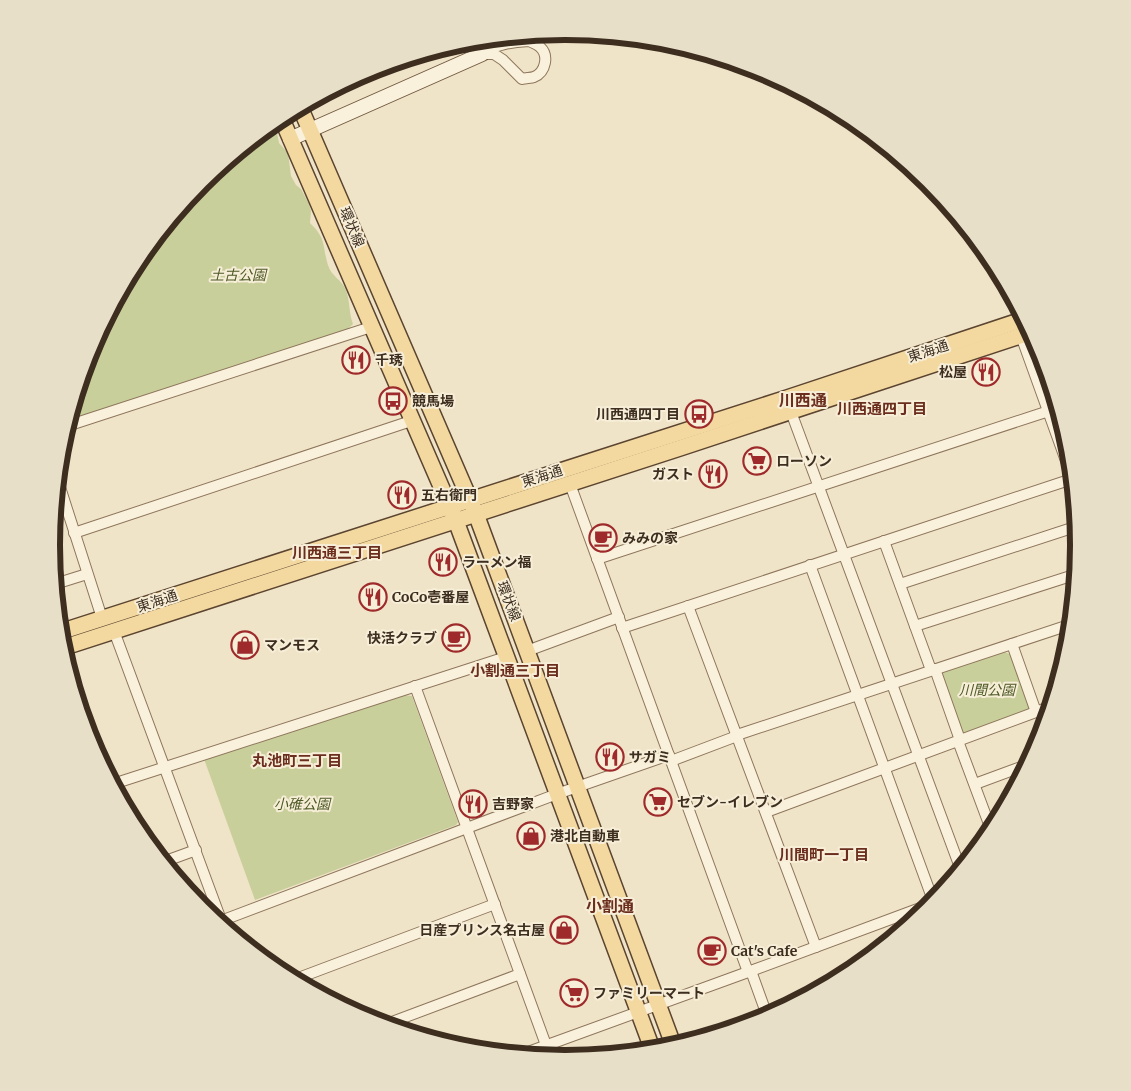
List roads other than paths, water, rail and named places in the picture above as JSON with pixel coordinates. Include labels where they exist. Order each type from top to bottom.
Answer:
[{"type":"main road","name":"環状線","points":[[303,114],[476,514],[671,1039]]},
{"type":"main road","name":"環状線","points":[[284,125],[456,521],[650,1044]]},
{"type":"main road","name":"東海通","points":[[67,630],[787,398],[1019,321]]},
{"type":"main road","name":"東海通","points":[[70,645],[1025,334]]},
{"type":"street","points":[[482,54],[494,54],[503,60],[522,79],[536,76],[543,70],[545,63],[544,51],[530,41]]},
{"type":"street","points":[[290,139],[482,54],[488,49],[505,44]]},
{"type":"street","points":[[75,423],[371,327]]},
{"type":"street","points":[[1028,342],[1048,411],[1061,448]]},
{"type":"street","points":[[597,559],[1052,410]]},
{"type":"street","points":[[791,412],[959,863]]},
{"type":"street","points":[[74,533],[412,421]]},
{"type":"street","points":[[622,628],[810,565],[1067,483]]},
{"type":"street","points":[[570,484],[749,972],[765,1010]]},
{"type":"street","points":[[63,496],[102,618]]},
{"type":"street","points":[[900,584],[1070,528]]},
{"type":"street","points":[[884,541],[990,820]]},
{"type":"street","points":[[810,565],[931,895]]},
{"type":"street","points":[[61,582],[87,574]]},
{"type":"street","points":[[915,626],[1070,576]]},
{"type":"street","points":[[688,606],[816,947]]},
{"type":"street","points":[[528,650],[618,617]]},
{"type":"street","points":[[227,921],[557,794],[1064,627]]},
{"type":"street","points":[[114,631],[217,912]]},
{"type":"street","points":[[1012,644],[1036,712]]},
{"type":"street","points":[[119,782],[506,657]]},
{"type":"street","points":[[415,686],[546,1045]]},
{"type":"street","points":[[766,812],[1044,709]]},
{"type":"street","points":[[975,784],[1020,767]]},
{"type":"street","points":[[169,860],[196,850]]},
{"type":"street","points":[[302,977],[495,904]]},
{"type":"street","points":[[533,1050],[638,1011],[658,1006],[916,910]]},
{"type":"street","points":[[395,1021],[520,974]]},
{"type":"place","name":"千琇","points":[[356,360]]},
{"type":"place","name":"松屋","points":[[986,372]]},
{"type":"place","name":"競馬場","points":[[393,401]]},
{"type":"place","name":"川西通四丁目","points":[[699,414]]},
{"type":"place","name":"ローソン","points":[[757,461]]},
{"type":"place","name":"ガスト","points":[[713,474]]},
{"type":"place","name":"五右衛門","points":[[402,495]]},
{"type":"place","name":"みみの家","points":[[603,538]]},
{"type":"place","name":"ラーメン福","points":[[443,562]]},
{"type":"place","name":"CoCo壱番屋","points":[[373,597]]},
{"type":"place","name":"快活クラブ","points":[[456,638]]},
{"type":"place","name":"マンモス","points":[[245,645]]},
{"type":"place","name":"サガミ","points":[[610,757]]},
{"type":"place","name":"セブン-イレブン","points":[[658,802]]},
{"type":"place","name":"吉野家","points":[[473,804]]},
{"type":"place","name":"港北自動車","points":[[531,836]]},
{"type":"place","name":"日産プリンス名古屋","points":[[564,930]]},
{"type":"place","name":"Cat's Cafe","points":[[712,951]]},
{"type":"place","name":"ファミリーマート","points":[[574,993]]},
{"type":"district","name":"川西通","points":[[803,400]]},
{"type":"district","name":"川西通四丁目","points":[[882,409]]},
{"type":"district","name":"川西通三丁目","points":[[337,553]]},
{"type":"district","name":"小割通三丁目","points":[[515,671]]},
{"type":"district","name":"丸池町三丁目","points":[[297,761]]},
{"type":"district","name":"川間町一丁目","points":[[824,855]]},
{"type":"district","name":"小割通","points":[[610,906]]},
{"type":"park label","name":"土古公園","points":[[238,275]]},
{"type":"park label","name":"川間公園","points":[[987,690]]},
{"type":"park label","name":"小碓公園","points":[[302,804]]}]
